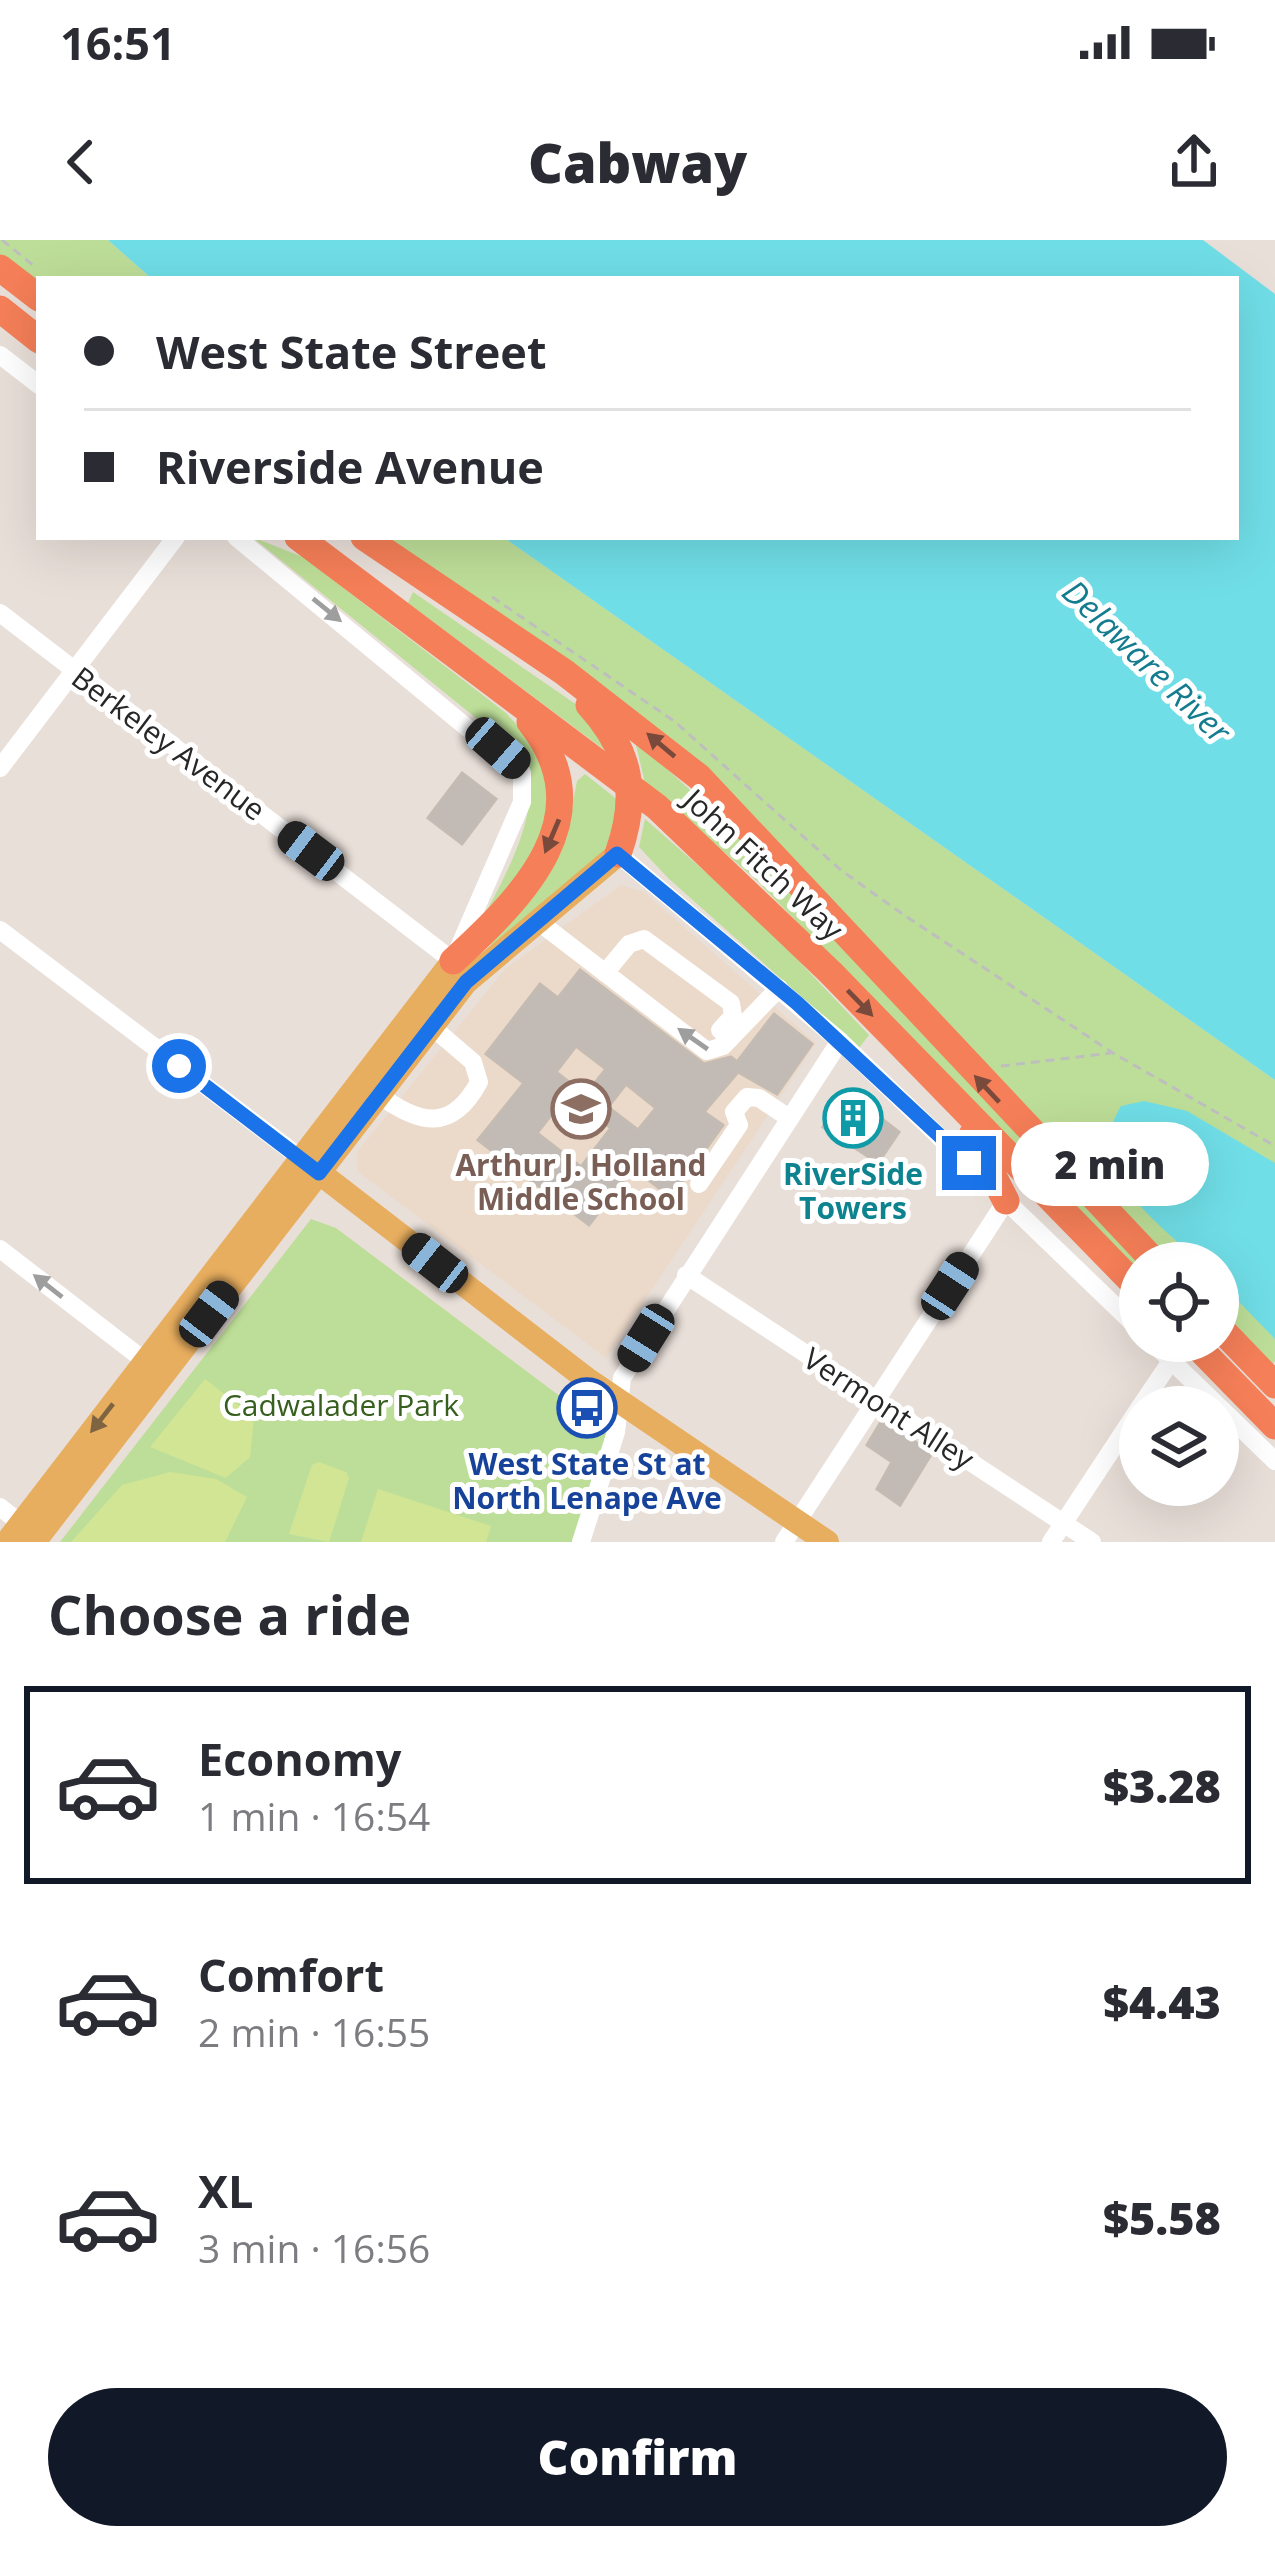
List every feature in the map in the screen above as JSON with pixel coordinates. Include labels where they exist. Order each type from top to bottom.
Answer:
[{"type":"highway","points":[[0,268],[36,296]]},
{"type":"highway","points":[[0,309],[36,338]]},
{"type":"highway","name":"John Fitch Way","points":[[369,540],[478,601],[653,738],[729,805],[978,1079],[1136,1242]]},
{"type":"highway","name":"John Fitch Way","points":[[306,543],[657,807],[746,888],[1119,1268]]},
{"type":"highway","points":[[478,601],[612,730],[629,770],[630,788],[627,829],[617,854]]},
{"type":"highway","points":[[453,961],[515,896],[560,821],[556,759],[509,695]]},
{"type":"highway","points":[[906,1052],[981,1147],[1006,1201]]},
{"type":"highway","points":[[1239,1348],[1275,1385]]},
{"type":"highway","points":[[1195,1362],[1275,1426]]},
{"type":"main road","points":[[310,1166],[379,1095],[478,969],[617,854]]},
{"type":"main road","points":[[25,1536],[310,1166],[453,961]]},
{"type":"main road","points":[[310,1166],[790,1532],[826,1542]]},
{"type":"street","points":[[0,355],[36,383]]},
{"type":"street","points":[[0,768],[174,540]]},
{"type":"street","points":[[240,540],[478,731],[523,777],[522,802],[505,850],[453,961]]},
{"type":"street","name":"Berkeley Avenue","points":[[0,614],[453,961]]},
{"type":"street","points":[[617,854],[840,1041],[1119,1310]]},
{"type":"street","points":[[538,922],[707,1052],[730,1039],[779,988]]},
{"type":"street","points":[[0,930],[310,1166]]},
{"type":"street","points":[[605,973],[629,944],[644,939],[731,1003],[733,1016],[720,1030],[730,1039]]},
{"type":"street","points":[[379,1095],[425,1118],[443,1118],[466,1106],[479,1082],[473,1062],[431,1026]]},
{"type":"street","points":[[580,1542],[616,1432],[622,1378],[840,1041]]},
{"type":"street","points":[[771,1145],[739,1125],[734,1112],[747,1097],[759,1098],[789,1118]]},
{"type":"street","points":[[699,1184],[739,1125]]},
{"type":"street","points":[[790,1532],[1006,1201]]},
{"type":"street","points":[[0,1249],[154,1368]]},
{"type":"street","name":"Vermont Alley","points":[[686,1275],[1092,1542]]},
{"type":"street","points":[[1190,1362],[1275,1461]]},
{"type":"street","points":[[1051,1542],[1119,1439]]},
{"type":"street","points":[[0,1507],[25,1536]]},
{"type":"path","points":[[2,240],[34,267]]},
{"type":"path","points":[[478,601],[674,722],[842,871],[1113,1053],[1275,1146]]},
{"type":"path","points":[[1038,1062],[1113,1053]]},
{"type":"shaded area","name":"Arthur J. Holland Middle School","points":[[621,885],[644,892],[816,1043],[606,1358],[358,1172],[357,1152],[505,969]]},
{"type":"green space","points":[[0,240],[108,240],[149,276],[36,276],[36,296],[0,268]]},
{"type":"green space","points":[[256,540],[303,557],[506,713],[540,750],[552,819],[531,865],[477,929],[524,826],[531,782],[528,760]]},
{"type":"green space","points":[[366,540],[507,540],[1275,1080],[1275,1361],[1265,1375],[1239,1348],[1239,1242],[1136,1242],[699,777]]},
{"type":"green space","points":[[413,592],[590,714],[618,760],[408,603]]},
{"type":"green space","points":[[635,741],[703,801],[831,930],[1119,1242],[1119,1252],[756,880],[645,783]]},
{"type":"green space","points":[[585,774],[623,804],[608,850],[486,951],[566,840],[577,781]]},
{"type":"green space","points":[[645,819],[757,917],[869,1035],[859,1048],[639,847]]},
{"type":"green space","name":"Cadwalader Park","points":[[311,1219],[336,1228],[609,1433],[573,1542],[60,1542]]},
{"type":"green space","points":[[205,1379],[254,1417],[250,1457],[226,1478],[150,1447]]},
{"type":"green space","points":[[319,1462],[346,1472],[349,1478],[329,1542],[289,1534],[312,1465]]},
{"type":"green space","points":[[170,1472],[216,1479],[247,1497],[225,1542],[71,1542],[122,1485]]},
{"type":"green space","points":[[378,1489],[491,1526],[486,1542],[361,1542]]},
{"type":"water","name":"Delaware River","points":[[108,240],[1203,240],[1275,294],[1275,1080],[507,540],[1239,540],[1239,276],[149,276]]},
{"type":"water","points":[[1144,1101],[1187,1111],[1275,1163],[1275,1339],[1239,1302],[1239,1242],[1178,1242],[1130,1193],[1111,1152],[1111,1130],[1121,1106]]},
{"type":"building","points":[[462,773],[496,799],[462,844],[428,818]]},
{"type":"building","points":[[580,970],[704,1064],[731,1057],[737,1062],[774,1014],[812,1044],[777,1094],[738,1072],[704,1112],[723,1125],[671,1197],[633,1168],[589,1225],[478,1140],[524,1083],[486,1054],[540,984],[558,998]],"holes":[[[576,1046],[606,1069],[579,1103],[611,1128],[581,1167],[537,1133],[574,1086],[556,1072]],[[626,1084],[656,1108],[638,1130],[608,1107]]]},
{"type":"building","name":"RiverSide Towers","points":[[846,1091],[899,1132],[878,1163],[823,1127]]},
{"type":"building","points":[[882,1420],[932,1453],[900,1505],[877,1489],[892,1462],[867,1445]]},
{"type":"place","name":"Arthur J. Holland Middle School","points":[[581,1109]]},
{"type":"place","name":"RiverSide Towers","points":[[853,1118]]},
{"type":"place","name":"West State St at North Lenape Ave","points":[[587,1408]]},
{"type":"route","points":[[179,1066],[319,1173],[478,969],[585,886],[617,854],[797,1003],[969,1163]]}]
